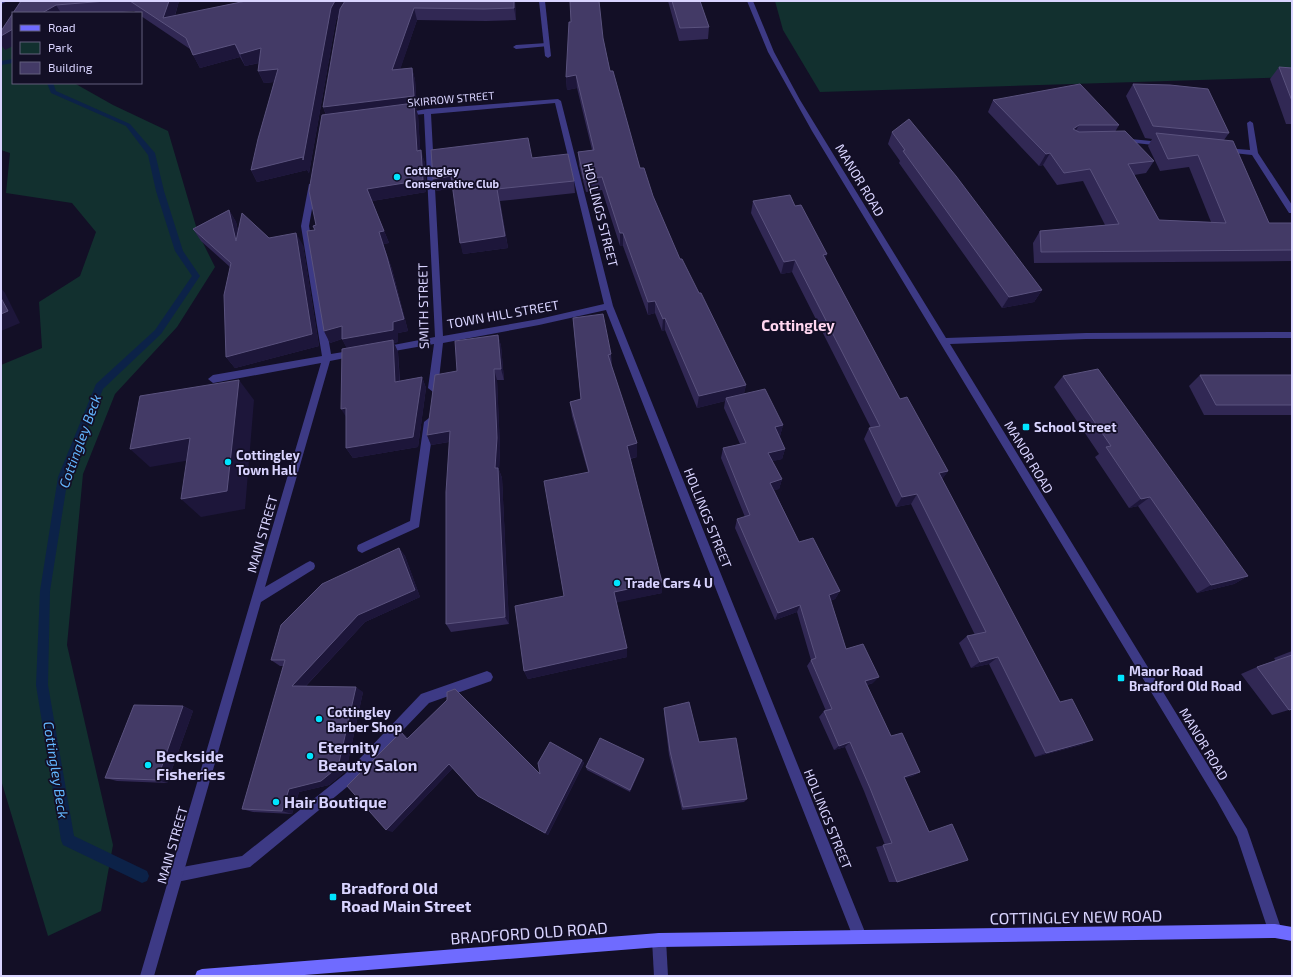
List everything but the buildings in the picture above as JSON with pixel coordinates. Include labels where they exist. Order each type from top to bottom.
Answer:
[{"type":"main road","name":"COTTINGLEY NEW ROAD","points":[[860,937],[1275,931],[1292,934]]},
{"type":"main road","name":"BRADFORD OLD ROAD","points":[[202,976],[659,940],[860,937]]},
{"type":"street","points":[[1,2],[5,1]]},
{"type":"street","points":[[542,1],[548,56]]},
{"type":"street","name":"MANOR ROAD","points":[[750,1],[759,26],[777,66],[1242,834],[1275,931]]},
{"type":"street","points":[[516,48],[547,45]]},
{"type":"street","name":"SKIRROW STREET","points":[[397,115],[428,111],[558,101]]},
{"type":"street","name":"HOLLINGS STREET","points":[[558,101],[609,306],[860,937]]},
{"type":"street","name":"SMITH STREET","points":[[428,111],[439,338],[431,400]]},
{"type":"street","points":[[1250,123],[1254,153],[1292,212]]},
{"type":"street","points":[[1115,140],[1168,144]]},
{"type":"street","points":[[1215,149],[1254,153]]},
{"type":"street","name":"MAIN STREET","points":[[147,976],[327,357],[305,226],[314,175]]},
{"type":"street","name":"TOWN HILL STREET","points":[[377,350],[439,338],[539,322],[609,306]]},
{"type":"street","points":[[943,341],[1086,336],[1292,335]]},
{"type":"street","points":[[213,379],[327,357],[363,352]]},
{"type":"street","points":[[362,548],[415,524],[429,416]]},
{"type":"street","points":[[258,598],[310,566]]},
{"type":"street","points":[[177,874],[245,862],[349,778],[425,698],[487,677]]},
{"type":"street","points":[[659,940],[661,976]]},
{"type":"green space","points":[[775,1],[1292,1],[1292,77],[820,92],[783,30]]},
{"type":"green space","points":[[12,46],[12,84],[76,84],[113,105],[168,131],[198,233],[215,267],[177,327],[115,394],[83,474],[67,645],[113,845],[101,911],[48,936],[1,780],[1,365],[42,348],[39,302],[80,276],[96,232],[72,203],[6,193],[10,153],[1,150],[1,47]]},
{"type":"waterway","name":"Cottingley Beck","points":[[1,63],[12,61]]},
{"type":"waterway","name":"Cottingley Beck","points":[[50,84],[53,92],[128,125],[152,155],[160,191],[179,251],[196,276],[158,332],[99,387],[63,477],[45,591],[42,685],[68,840],[142,876]]},
{"type":"place","name":"Cottingley Conservative Club","points":[[397,177]]},
{"type":"place","name":"School Street","points":[[1026,427]]},
{"type":"place","name":"Cottingley Town Hall","points":[[228,462]]},
{"type":"place","name":"Trade Cars 4 U","points":[[617,583]]},
{"type":"place","name":"Manor Road Bradford Old Road","points":[[1121,678]]},
{"type":"place","name":"Cottingley Barber Shop","points":[[319,719]]},
{"type":"place","name":"Eternity Beauty Salon","points":[[310,756]]},
{"type":"place","name":"Beckside Fisheries","points":[[148,765]]},
{"type":"place","name":"Hair Boutique","points":[[276,802]]},
{"type":"place","name":"Bradford Old Road Main Street","points":[[333,897]]},
{"type":"district","name":"Cottingley","points":[[798,326]]}]
